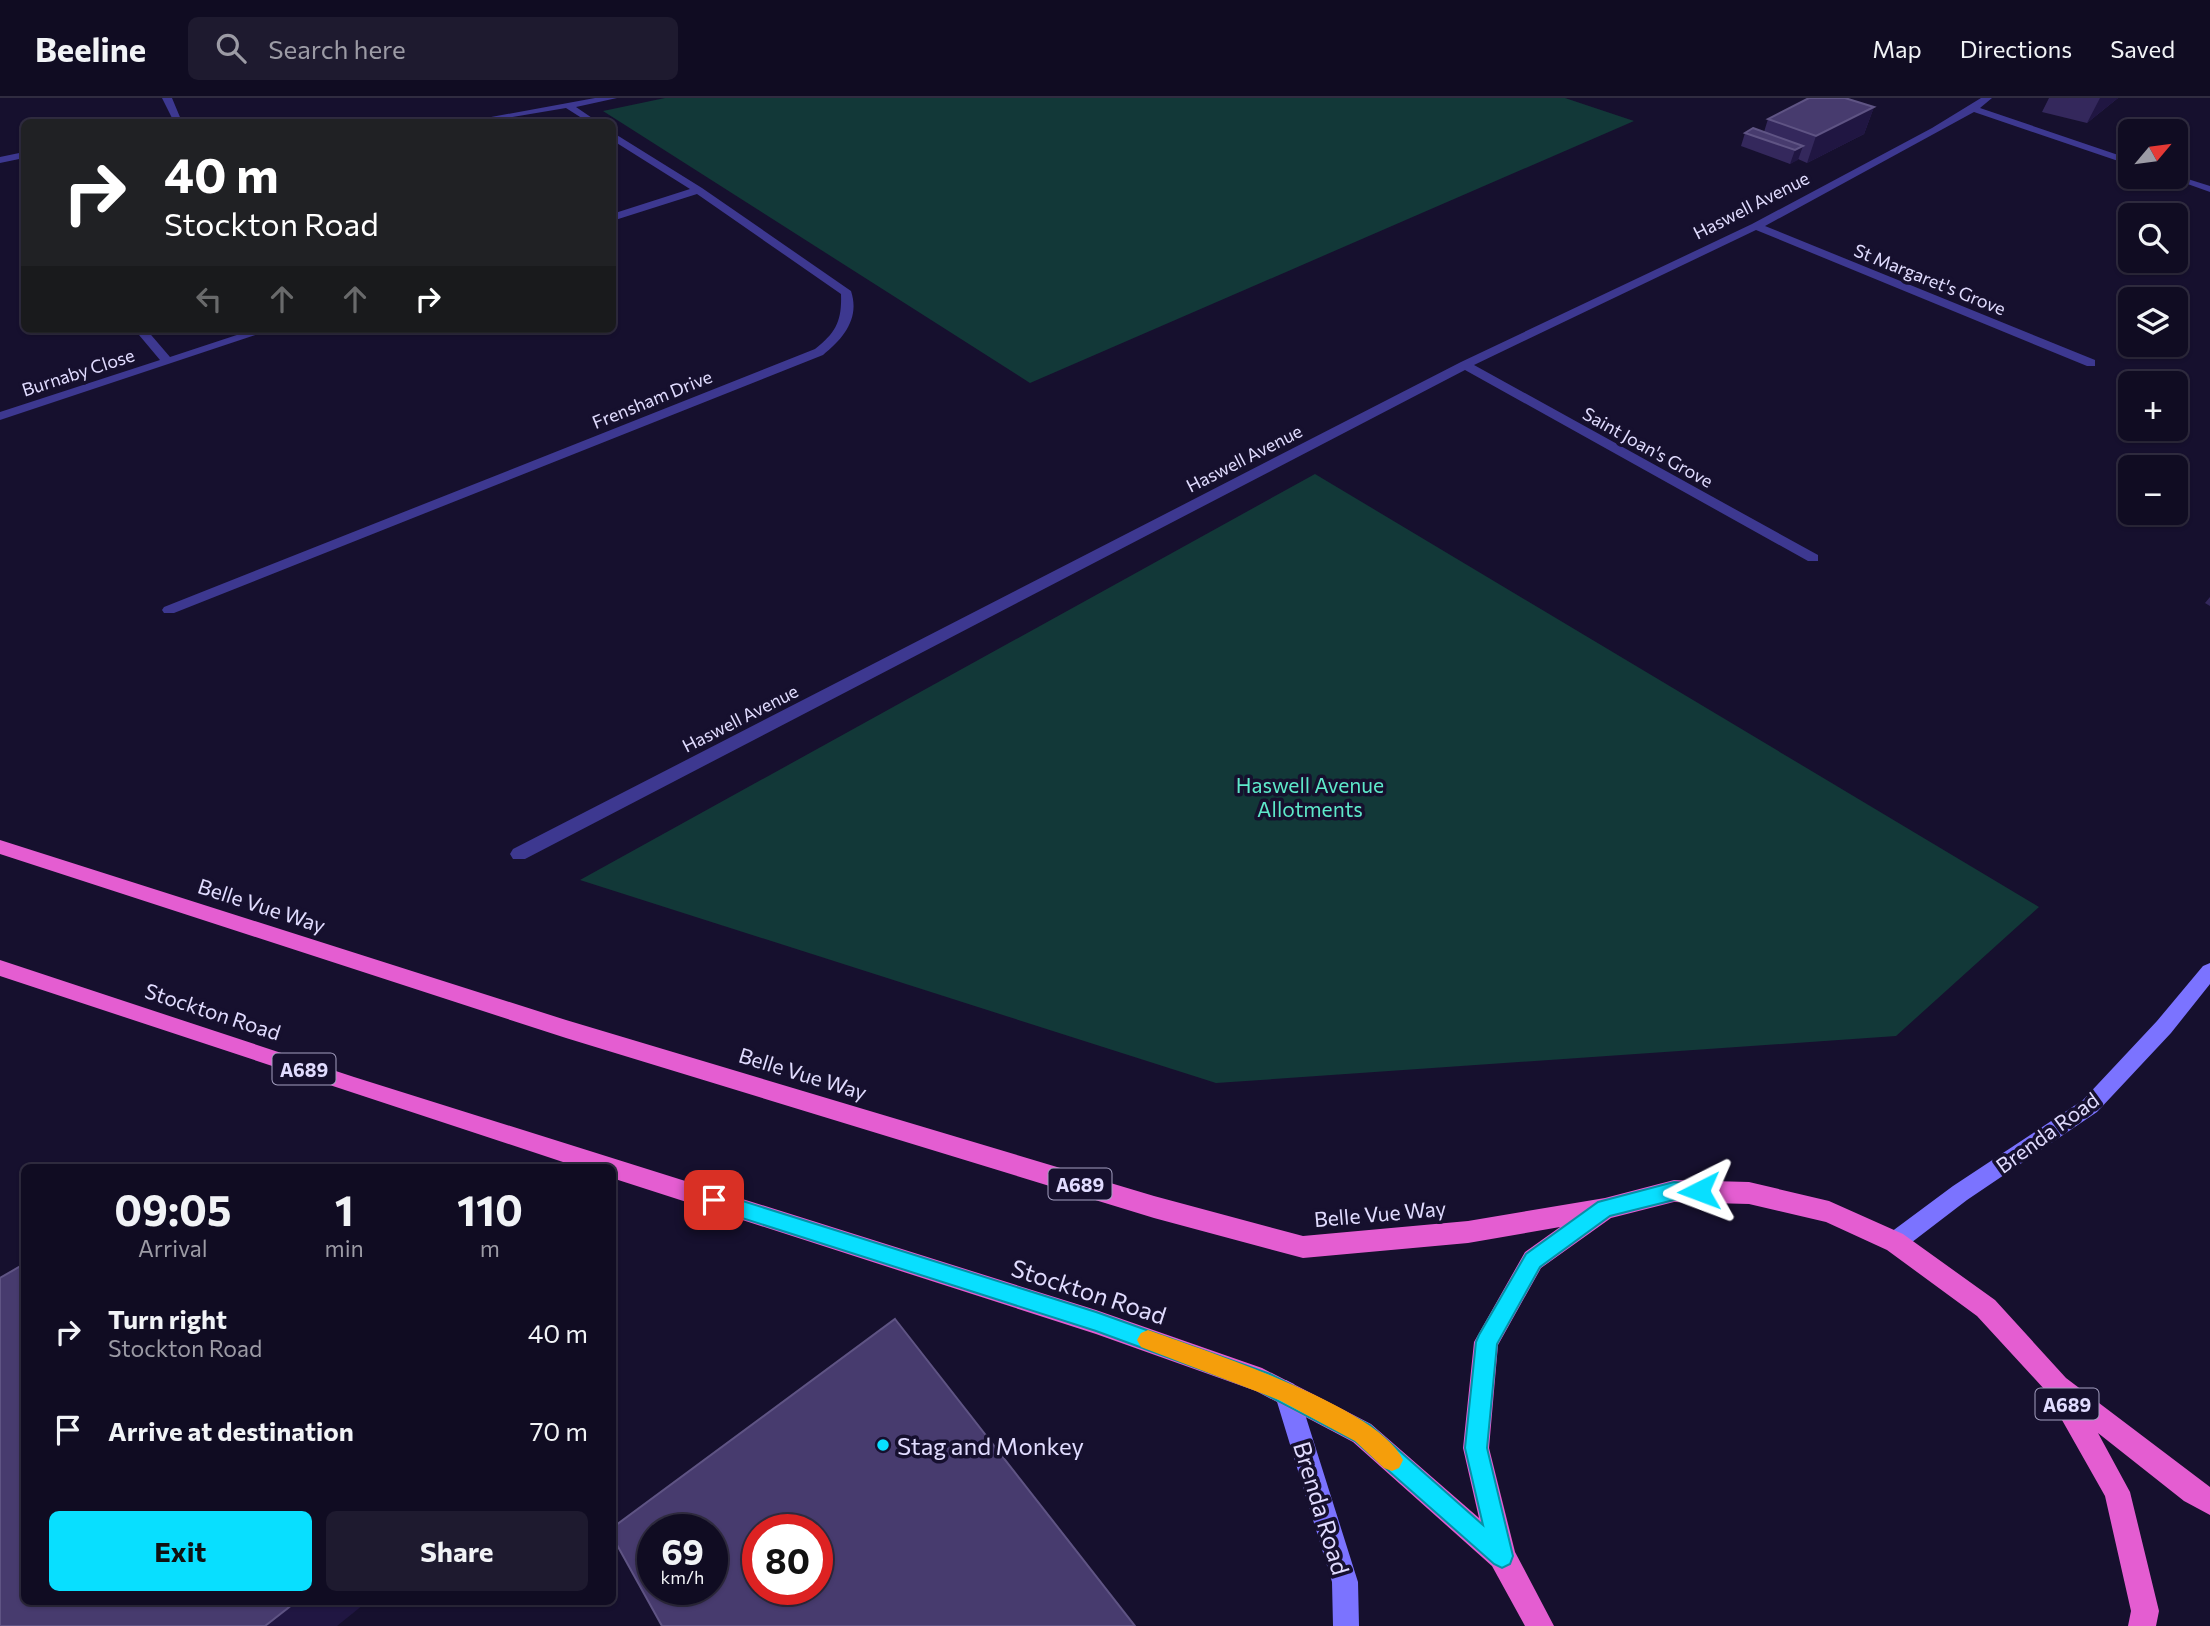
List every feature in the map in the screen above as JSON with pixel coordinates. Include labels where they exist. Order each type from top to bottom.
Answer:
[{"type":"highway","name":"Belle Vue Way","points":[[0,848],[566,1029],[1154,1207],[1303,1247],[1468,1232],[1605,1209]]},
{"type":"highway","name":"Stockton Road","points":[[0,968],[598,1164]]},
{"type":"highway","name":"Stockton Road","points":[[616,1170],[1096,1322],[1262,1381],[1362,1433],[1502,1556]]},
{"type":"highway","name":"A689","points":[[1540,1626],[1502,1556],[1476,1448],[1486,1342],[1533,1261],[1605,1209],[1674,1191],[1749,1193],[1829,1213],[1895,1242],[1986,1308],[2054,1381],[2193,1492],[2210,1502]]},
{"type":"highway","name":"A689","points":[[2054,1381],[2116,1492],[2145,1612],[2142,1626]]},
{"type":"main road","name":"Brenda Road","points":[[1895,1242],[1960,1193],[2090,1106],[2164,1027],[2210,971]]},
{"type":"main road","name":"Brenda Road","points":[[1286,1392],[1345,1582],[1346,1626]]},
{"type":"street","points":[[167,98],[177,119]]},
{"type":"street","points":[[489,119],[612,98]]},
{"type":"street","name":"Haswell Avenue","points":[[519,855],[1465,365],[1756,226],[1973,109],[1987,98]]},
{"type":"street","points":[[570,107],[589,119]]},
{"type":"street","points":[[1973,109],[2118,158]]},
{"type":"street","name":"Frensham Drive","points":[[169,610],[819,352],[842,335],[848,313],[847,293],[698,190],[616,138]]},
{"type":"street","points":[[0,160],[21,156]]},
{"type":"street","points":[[2188,182],[2210,189]]},
{"type":"street","points":[[616,217],[698,190]]},
{"type":"street","name":"St Margaret's Grove","points":[[1756,226],[2091,363]]},
{"type":"street","name":"Burnaby Close","points":[[143,333],[167,361]]},
{"type":"street","name":"Burnaby Close","points":[[0,416],[254,333]]},
{"type":"street","name":"Saint Joan's Grove","points":[[1465,365],[1813,558]]},
{"type":"green space","points":[[665,98],[1565,98],[1634,121],[1030,383],[603,111]]},
{"type":"green space","name":"Haswell Avenue Allotments","points":[[1315,474],[2039,907],[1896,1036],[1216,1083],[580,880]]},
{"type":"building","points":[[1809,98],[1845,98],[1874,107],[1816,136],[1768,119]]},
{"type":"building","points":[[1753,128],[1803,146],[1795,150],[1745,133]]},
{"type":"building","points":[[21,1266],[21,1605],[292,1605],[265,1626],[0,1626],[0,1278]]},
{"type":"building","name":"Stag and Monkey","points":[[895,1319],[1135,1626],[662,1626],[650,1605],[728,1605],[728,1514],[637,1514],[637,1581],[616,1543],[616,1525]]},
{"type":"slow traffic","points":[[1148,1340],[1286,1392],[1362,1433],[1392,1460]]},
{"type":"place","name":"Stag and Monkey","points":[[883,1445]]},
{"type":"route","points":[[714,1200],[1096,1322],[1262,1381],[1362,1433],[1502,1556],[1476,1448],[1486,1342],[1533,1261],[1605,1209],[1674,1191],[1699,1191]]}]
